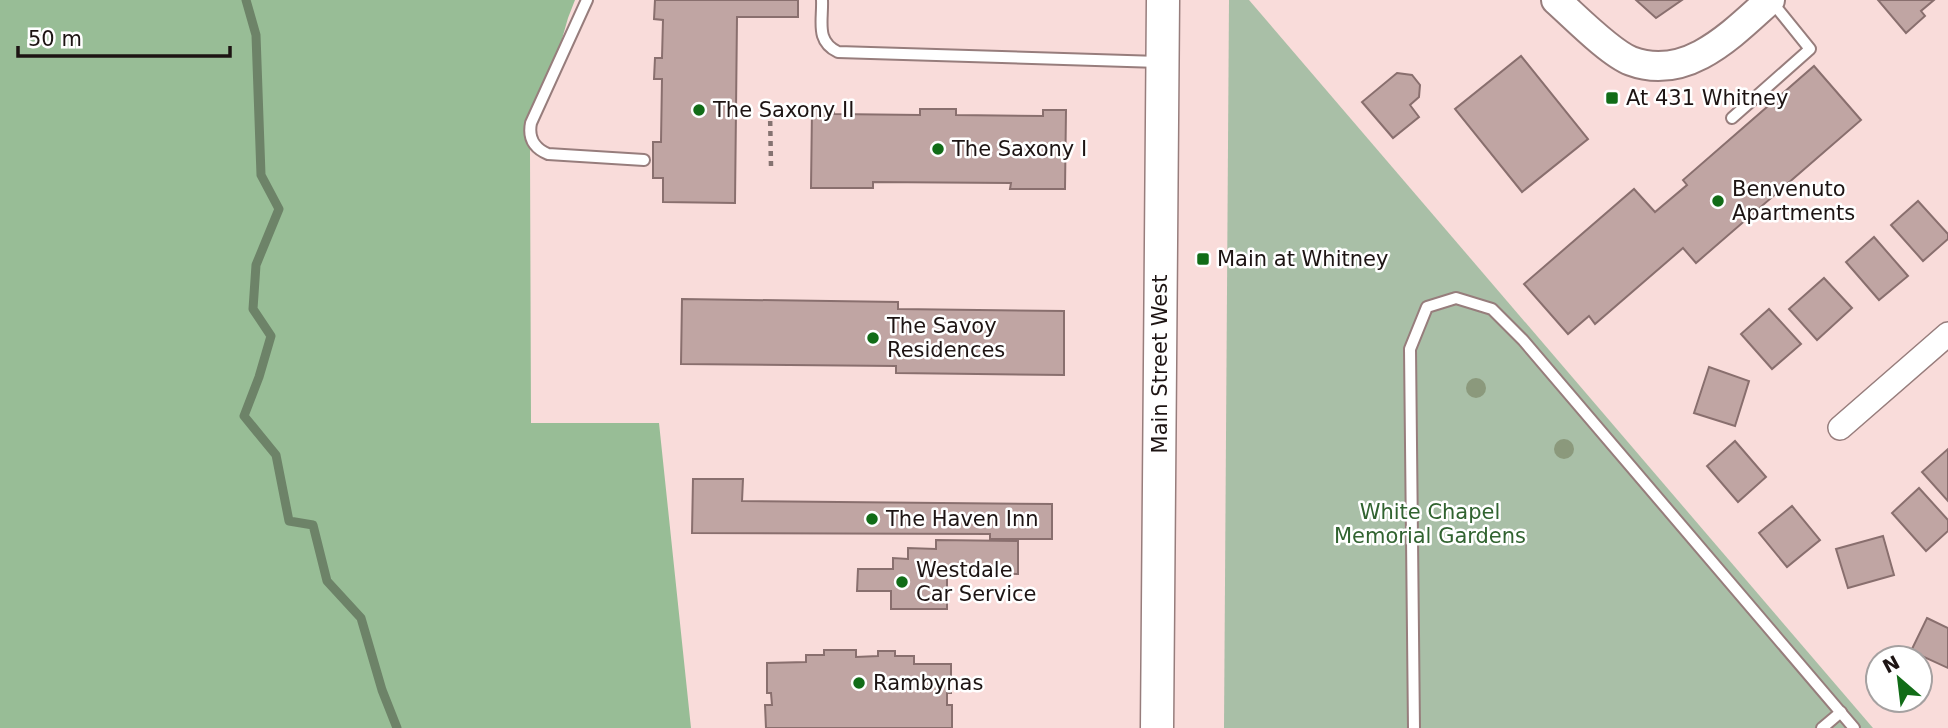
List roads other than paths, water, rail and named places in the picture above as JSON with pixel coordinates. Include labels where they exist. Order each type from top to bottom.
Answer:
[{"type":"main road","name":"Main Street West","points":[[1157,728],[1163,0]]},
{"type":"street","points":[[1556,0],[1599,39],[1630,61],[1665,67],[1696,58],[1724,40],[1771,0]]},
{"type":"street","points":[[1840,428],[1948,334]]},
{"type":"lane","points":[[587,0],[531,123],[532,141],[538,149],[548,154],[645,160]]},
{"type":"lane","points":[[822,0],[821,34],[828,47],[838,52],[1161,63]]},
{"type":"lane","points":[[1732,118],[1810,49],[1771,0]]},
{"type":"lane","points":[[1414,728],[1410,349],[1427,307],[1456,298],[1492,309],[1523,340],[1854,728]]},
{"type":"lane","points":[[1822,728],[1841,712]]},
{"type":"waterway","points":[[246,0],[256,35],[261,175],[279,209],[256,265],[253,309],[271,336],[244,416],[276,455],[289,521],[313,525],[327,581],[361,618],[382,690],[397,728]]},
{"type":"place","name":"At 431 Whitney","points":[[1612,98]]},
{"type":"place","name":"The Saxony II","points":[[699,110]]},
{"type":"place","name":"The Saxony I","points":[[938,149]]},
{"type":"place","name":"Benvenuto Apartments","points":[[1718,201]]},
{"type":"place","name":"Main at Whitney","points":[[1203,259]]},
{"type":"place","name":"The Savoy Residences","points":[[873,338]]},
{"type":"place","name":"The Haven Inn","points":[[872,519]]},
{"type":"place","name":"Westdale Car Service","points":[[902,582]]},
{"type":"place","name":"Rambynas","points":[[859,683]]},
{"type":"park label","name":"White Chapel Memorial Gardens","points":[[1430,524]]}]
